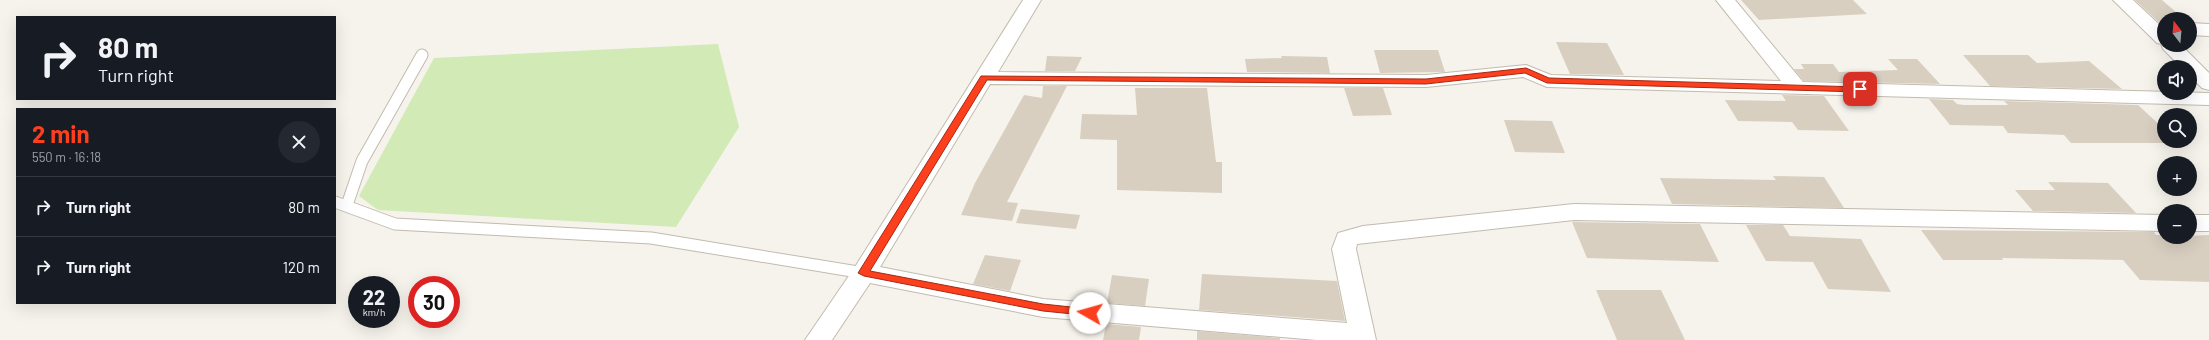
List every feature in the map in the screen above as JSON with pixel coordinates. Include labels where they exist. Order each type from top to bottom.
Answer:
[{"type":"street","points":[[818,340],[864,273],[1032,0]]},
{"type":"street","points":[[1725,0],[1797,88]]},
{"type":"street","points":[[2122,0],[2157,29]]},
{"type":"street","points":[[2197,29],[2209,30]]},
{"type":"street","points":[[2177,52],[2209,84]]},
{"type":"street","points":[[984,78],[1426,81],[1526,71],[1547,81],[2209,99]]},
{"type":"street","points":[[864,273],[1043,308],[1362,337],[1344,249],[1346,239],[1363,234],[1574,212],[2157,223]]},
{"type":"street","points":[[2197,223],[2209,223]]},
{"type":"lane","points":[[422,55],[362,162],[341,203],[395,224],[651,238],[864,273]]},
{"type":"green space","points":[[718,44],[739,127],[676,227],[378,210],[359,196],[434,58]]},
{"type":"building","points":[[1741,0],[1853,0],[1867,14],[1759,20]]},
{"type":"building","points":[[2135,0],[2162,0],[2176,12],[2157,12],[2157,20]]},
{"type":"building","points":[[1556,42],[1607,43],[1624,75],[1570,74]]},
{"type":"building","points":[[1374,50],[1438,50],[1445,72],[1380,73]]},
{"type":"building","points":[[1963,55],[2028,55],[2037,63],[2089,61],[2122,89],[1990,86]]},
{"type":"building","points":[[1047,56],[1082,57],[1075,71],[1045,71]]},
{"type":"building","points":[[1281,56],[1327,57],[1330,73],[1247,72],[1245,59],[1282,58]]},
{"type":"building","points":[[1888,59],[1917,59],[1940,84],[1804,81],[1794,69],[1804,69],[1801,64],[1833,64],[1839,72],[1898,70]]},
{"type":"building","points":[[1043,86],[1067,86],[1007,202],[1018,203],[1012,221],[961,215],[975,183],[1024,95],[1042,98]]},
{"type":"building","points":[[1135,88],[1207,88],[1216,162],[1222,162],[1222,193],[1117,190],[1117,140],[1080,139],[1082,114],[1137,115]]},
{"type":"building","points":[[1344,88],[1383,88],[1392,115],[1353,116]]},
{"type":"building","points":[[1782,95],[1824,96],[1849,131],[1798,130],[1792,122],[1738,121],[1725,100],[1786,101]]},
{"type":"building","points":[[1929,99],[1953,100],[1957,104],[1964,105],[2008,105],[2004,101],[2138,105],[2157,123],[2157,143],[2071,143],[2064,135],[2008,133],[2003,126],[1950,125]]},
{"type":"building","points":[[1504,120],[1552,121],[1565,153],[1515,152]]},
{"type":"building","points":[[1773,176],[1824,177],[1844,208],[1672,204],[1660,178],[1776,180]]},
{"type":"building","points":[[2048,182],[2108,183],[2136,213],[2033,211],[2015,190],[2055,190]]},
{"type":"building","points":[[1021,209],[1080,215],[1076,229],[1016,223]]},
{"type":"building","points":[[1572,222],[1700,224],[1719,262],[1587,258]]},
{"type":"building","points":[[1746,225],[1783,225],[1790,236],[1861,239],[1891,292],[1828,289],[1813,262],[1766,261]]},
{"type":"building","points":[[1921,230],[2154,232],[2157,235],[2157,244],[2197,244],[2197,236],[2209,235],[2209,282],[2140,280],[2123,260],[2002,258],[2003,260],[1943,260]]},
{"type":"building","points":[[985,255],[1021,260],[1010,291],[973,284]]},
{"type":"building","points":[[1202,274],[1337,281],[1345,321],[1199,310]]},
{"type":"building","points":[[1112,275],[1149,279],[1145,306],[1107,303]]},
{"type":"building","points":[[1596,290],[1661,290],[1685,340],[1617,340]]},
{"type":"building","points":[[1106,324],[1141,327],[1139,340],[1103,340]]},
{"type":"building","points":[[1197,331],[1280,338],[1280,340],[1197,340]]},
{"type":"route","points":[[1090,313],[1043,308],[864,273],[984,78],[1426,81],[1526,71],[1547,81],[1860,89]]}]
